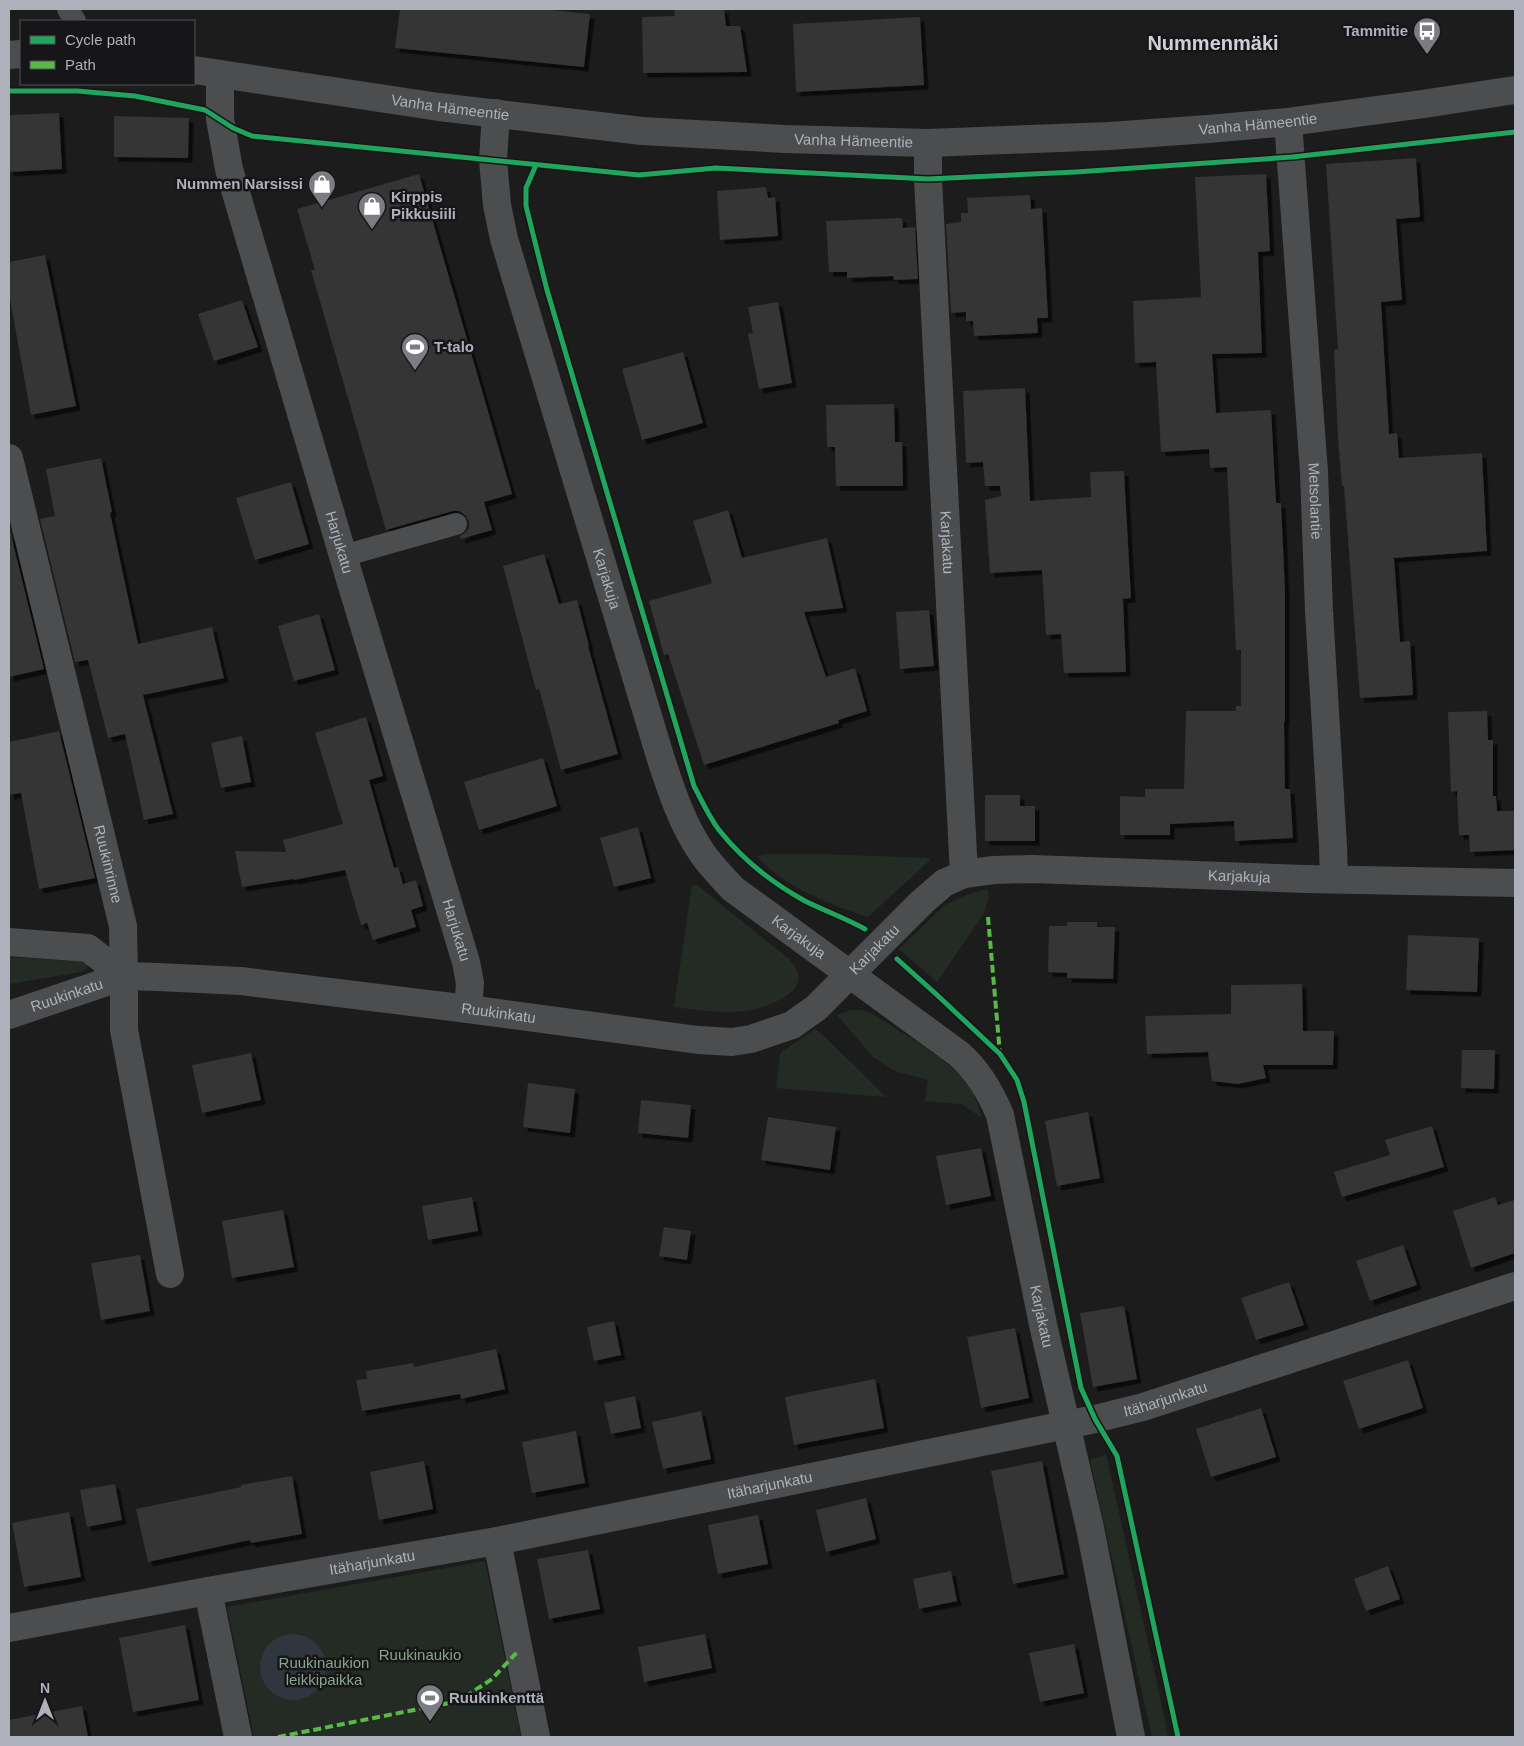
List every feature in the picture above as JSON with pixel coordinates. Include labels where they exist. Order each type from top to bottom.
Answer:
[{"type":"street","name":"Vanha Hämeentie","points":[[195,70],[439,107],[642,130],[785,139],[928,143],[1123,136],[1288,122],[1406,107],[1515,90]]},
{"type":"street","name":"Harjukatu","points":[[220,74],[220,119],[229,169],[343,556],[466,962],[470,983],[468,1009]]},
{"type":"street","name":"Karjakuja","points":[[496,113],[493,160],[497,206],[504,239],[673,795],[687,828],[701,852],[733,889],[850,975]]},
{"type":"street","name":"Metsolantie","points":[[1288,122],[1314,472],[1319,611],[1334,880]]},
{"type":"street","name":"Karjakatu","points":[[928,143],[929,198],[964,874],[944,882],[927,897],[850,975],[966,1060],[981,1078],[993,1098],[1000,1115],[1065,1425],[1090,1528],[1131,1737]]},
{"type":"street","name":"Ruukinrinne","points":[[9,458],[123,926],[124,1030],[170,1274]]},
{"type":"street","name":"Karjakuja","points":[[964,874],[994,870],[1032,869],[1334,880],[1515,883]]},
{"type":"street","name":"Ruukinkatu","points":[[9,942],[88,948],[124,976]]},
{"type":"street","name":"Ruukinkatu","points":[[9,1015],[124,976],[241,981],[690,1039],[732,1042],[767,1035],[792,1025],[816,1008],[850,975]]},
{"type":"street","name":"Itäharjunkatu","points":[[9,1628],[497,1541],[1065,1425],[1143,1407],[1515,1286]]},
{"type":"street","points":[[497,1541],[536,1737]]},
{"type":"street","points":[[208,1591],[238,1737]]},
{"type":"lane","points":[[68,9],[74,20]]},
{"type":"lane","points":[[343,556],[456,524]]},
{"type":"green space","points":[[768,854],[929,858],[929,861],[868,917],[823,901],[794,886],[780,877],[757,856]]},
{"type":"green space","points":[[697,885],[792,962],[798,973],[797,985],[794,989],[779,1000],[768,1005],[745,1011],[721,1012],[674,1007],[691,891],[692,886]]},
{"type":"green space","points":[[987,889],[989,897],[983,915],[937,982],[899,949],[945,905],[966,895]]},
{"type":"green space","points":[[9,957],[84,962],[87,963],[87,968],[81,972],[9,984]]},
{"type":"green space","points":[[851,1010],[862,1010],[871,1013],[948,1064],[970,1087],[982,1118],[962,1104],[925,1101],[928,1080],[895,1071],[873,1057],[837,1015]]},
{"type":"green space","points":[[815,1029],[886,1097],[776,1088],[780,1053]]},
{"type":"green space","points":[[1106,1454],[1168,1737],[1152,1737],[1090,1460]]},
{"type":"green space","name":"Ruukinaukion leikkipaikka","points":[[485,1561],[521,1737],[254,1737],[227,1607]]},
{"type":"shaded area","points":[[293,1634],[305,1637],[316,1644],[323,1655],[326,1667],[323,1679],[316,1690],[305,1697],[293,1700],[281,1697],[270,1690],[263,1679],[260,1667],[263,1655],[270,1644],[281,1637]]},
{"type":"building","points":[[400,9],[541,9],[590,14],[584,67],[395,48]]},
{"type":"building","points":[[674,9],[724,9],[726,26],[740,26],[747,72],[643,73],[642,17],[675,16]]},
{"type":"building","points":[[920,17],[924,85],[796,92],[793,24]]},
{"type":"building","points":[[59,113],[62,169],[9,172],[9,115]]},
{"type":"building","points":[[114,116],[189,118],[188,158],[114,157]]},
{"type":"building","points":[[1416,158],[1420,217],[1396,219],[1402,300],[1381,302],[1389,434],[1397,433],[1399,458],[1482,453],[1487,551],[1394,558],[1400,642],[1410,641],[1413,695],[1360,698],[1344,486],[1342,486],[1338,438],[1334,350],[1338,349],[1326,164]]},
{"type":"building","name":"T-talo","points":[[419,174],[512,494],[484,502],[492,530],[461,539],[460,536],[469,528],[469,521],[459,511],[453,511],[386,530],[311,270],[315,270],[297,209]]},
{"type":"building","points":[[1266,174],[1270,251],[1258,252],[1262,353],[1212,354],[1216,413],[1271,410],[1276,503],[1281,503],[1285,591],[1285,789],[1290,789],[1293,838],[1235,841],[1234,821],[1170,824],[1170,835],[1120,835],[1120,796],[1145,797],[1145,789],[1184,789],[1186,711],[1236,711],[1236,706],[1241,706],[1241,650],[1236,650],[1227,467],[1210,468],[1209,449],[1161,452],[1156,362],[1135,363],[1133,301],[1201,297],[1195,177]]},
{"type":"building","points":[[766,187],[768,198],[775,197],[778,236],[720,240],[717,191]]},
{"type":"building","points":[[1030,195],[1031,209],[1042,208],[1048,318],[1037,318],[1038,333],[974,336],[973,321],[966,321],[966,312],[951,313],[946,224],[961,222],[961,213],[968,213],[967,198]]},
{"type":"building","points":[[902,218],[903,228],[915,227],[918,279],[894,280],[893,276],[847,278],[847,272],[829,272],[826,221]]},
{"type":"building","points":[[45,255],[76,406],[31,415],[9,294],[9,262]]},
{"type":"building","points":[[242,300],[258,347],[214,361],[198,314]]},
{"type":"building","points":[[778,302],[792,383],[759,389],[748,334],[753,333],[748,307]]},
{"type":"building","points":[[683,352],[703,423],[642,440],[622,369]]},
{"type":"building","points":[[1025,388],[1030,501],[1091,497],[1090,472],[1124,471],[1131,598],[1123,599],[1126,672],[1064,673],[1061,634],[1046,635],[1042,570],[990,573],[985,500],[1001,496],[1000,486],[985,486],[983,462],[966,463],[963,391]]},
{"type":"building","points":[[894,404],[895,442],[902,442],[903,486],[836,486],[835,447],[827,447],[826,405]]},
{"type":"building","points":[[101,458],[112,512],[110,513],[138,644],[212,627],[224,678],[143,695],[173,814],[144,820],[125,734],[108,738],[88,660],[75,662],[40,519],[55,516],[46,469]]},
{"type":"building","points":[[291,482],[309,544],[255,560],[236,498]]},
{"type":"building","points":[[728,510],[742,558],[827,538],[843,608],[804,612],[826,677],[855,668],[867,711],[838,720],[839,723],[704,765],[668,654],[664,655],[649,601],[712,583],[693,521]]},
{"type":"building","points":[[9,527],[44,669],[9,677]]},
{"type":"building","points":[[544,554],[559,604],[577,600],[618,754],[561,770],[539,689],[536,690],[503,566]]},
{"type":"building","points":[[929,610],[934,666],[900,669],[896,612]]},
{"type":"building","points":[[319,614],[335,670],[294,681],[278,626]]},
{"type":"building","points":[[1487,711],[1488,740],[1493,740],[1493,796],[1496,796],[1497,811],[1515,811],[1515,850],[1470,852],[1469,835],[1459,835],[1457,791],[1451,792],[1448,712]]},
{"type":"building","points":[[366,717],[383,776],[369,780],[394,868],[398,867],[403,884],[416,880],[423,906],[411,910],[416,927],[373,940],[367,923],[361,925],[345,870],[294,880],[242,887],[235,851],[286,852],[283,840],[343,824],[315,733]]},
{"type":"building","points":[[59,731],[95,878],[39,889],[21,793],[9,795],[9,742]]},
{"type":"building","points":[[242,736],[251,782],[221,788],[211,743]]},
{"type":"building","points":[[543,758],[557,806],[479,830],[464,782]]},
{"type":"building","points":[[985,795],[1020,795],[1020,806],[1035,806],[1035,841],[985,841]]},
{"type":"building","points":[[638,827],[651,878],[614,887],[600,838]]},
{"type":"building","points":[[1067,922],[1097,922],[1097,927],[1115,927],[1113,979],[1067,978],[1067,973],[1048,972],[1049,926],[1067,926]]},
{"type":"building","points":[[1408,935],[1479,938],[1477,992],[1406,990]]},
{"type":"building","points":[[1302,984],[1303,1031],[1334,1031],[1333,1065],[1263,1065],[1266,1078],[1238,1084],[1212,1081],[1208,1052],[1147,1054],[1145,1016],[1231,1014],[1231,985]]},
{"type":"building","points":[[1462,1050],[1495,1050],[1494,1089],[1461,1088]]},
{"type":"building","points":[[251,1053],[261,1100],[202,1113],[192,1065]]},
{"type":"building","points":[[528,1083],[575,1089],[570,1133],[523,1127]]},
{"type":"building","points":[[641,1100],[691,1105],[688,1138],[638,1133]]},
{"type":"building","points":[[1088,1112],[1100,1178],[1057,1186],[1045,1121]]},
{"type":"building","points":[[768,1117],[836,1127],[830,1170],[761,1160]]},
{"type":"building","points":[[1432,1126],[1444,1167],[1342,1197],[1334,1172],[1390,1155],[1385,1140]]},
{"type":"building","points":[[981,1148],[991,1196],[946,1205],[936,1156]]},
{"type":"building","points":[[472,1197],[478,1231],[428,1240],[422,1206]]},
{"type":"building","points":[[1495,1197],[1498,1205],[1515,1200],[1515,1253],[1471,1268],[1453,1211]]},
{"type":"building","points":[[283,1210],[294,1267],[232,1278],[222,1221]]},
{"type":"building","points":[[664,1227],[691,1231],[687,1260],[659,1256]]},
{"type":"building","points":[[1403,1245],[1417,1285],[1370,1301],[1356,1261]]},
{"type":"building","points":[[140,1255],[150,1311],[101,1320],[91,1263]]},
{"type":"building","points":[[1289,1282],[1304,1325],[1256,1340],[1241,1298]]},
{"type":"building","points":[[1124,1306],[1137,1379],[1093,1387],[1080,1313]]},
{"type":"building","points":[[614,1321],[621,1355],[594,1361],[587,1327]]},
{"type":"building","points":[[1015,1328],[1029,1398],[981,1408],[967,1337]]},
{"type":"building","points":[[496,1349],[505,1389],[461,1399],[460,1394],[362,1411],[356,1380],[367,1379],[366,1371],[413,1363],[414,1367]]},
{"type":"building","points":[[1408,1360],[1423,1408],[1359,1429],[1343,1381]]},
{"type":"building","points":[[875,1379],[884,1428],[794,1445],[785,1397]]},
{"type":"building","points":[[635,1396],[641,1428],[611,1434],[604,1403]]},
{"type":"building","points":[[1261,1408],[1276,1457],[1211,1477],[1196,1429]]},
{"type":"building","points":[[701,1411],[711,1459],[663,1469],[652,1422]]},
{"type":"building","points":[[576,1431],[585,1483],[532,1493],[522,1442]]},
{"type":"building","points":[[424,1461],[433,1509],[379,1520],[370,1472]]},
{"type":"building","points":[[1042,1461],[1064,1574],[1013,1584],[991,1471]]},
{"type":"building","points":[[292,1476],[302,1534],[251,1543],[250,1540],[148,1562],[136,1509],[241,1487],[241,1485]]},
{"type":"building","points":[[115,1484],[122,1520],[87,1527],[80,1490]]},
{"type":"building","points":[[866,1498],[876,1539],[826,1552],[816,1510]]},
{"type":"building","points":[[69,1512],[81,1577],[24,1587],[12,1523]]},
{"type":"building","points":[[758,1515],[768,1564],[718,1574],[708,1525]]},
{"type":"building","points":[[588,1550],[600,1609],[549,1619],[537,1559]]},
{"type":"building","points":[[1388,1566],[1400,1599],[1366,1611],[1354,1579]]},
{"type":"building","points":[[951,1571],[957,1601],[919,1609],[913,1579]]},
{"type":"building","points":[[185,1625],[199,1700],[133,1712],[119,1638]]},
{"type":"building","points":[[705,1634],[712,1668],[644,1682],[638,1647]]},
{"type":"building","points":[[1074,1644],[1084,1693],[1040,1702],[1029,1653]]},
{"type":"building","points":[[82,1706],[88,1737],[9,1737],[9,1720]]},
{"type":"marked path","points":[[988,917],[1000,1054]]},
{"type":"marked path","points":[[278,1737],[459,1701],[492,1679],[519,1650]]},
{"type":"cycle path","points":[[9,91],[77,91],[135,96],[205,110],[233,128],[252,136],[639,175],[716,168],[928,179],[1076,172],[1292,157],[1515,132]]},
{"type":"cycle path","points":[[536,165],[526,188],[526,206],[547,290],[694,786],[719,830],[759,870],[781,887],[805,901],[865,929]]},
{"type":"cycle path","points":[[897,959],[1000,1054],[1017,1080],[1024,1102],[1081,1388],[1095,1419],[1117,1456],[1178,1737]]},
{"type":"place","name":"Tammitie","points":[[1427,55]]},
{"type":"place","name":"Nummen Narsissi","points":[[322,208]]},
{"type":"place","name":"Kirppis Pikkusiili","points":[[372,230]]},
{"type":"place","name":"T-talo","points":[[415,371]]},
{"type":"place","name":"Ruukinkenttä","points":[[430,1722]]},
{"type":"district","name":"Nummenmäki","points":[[1213,43]]},
{"type":"park label","name":"Ruukinaukio","points":[[420,1655]]}]
